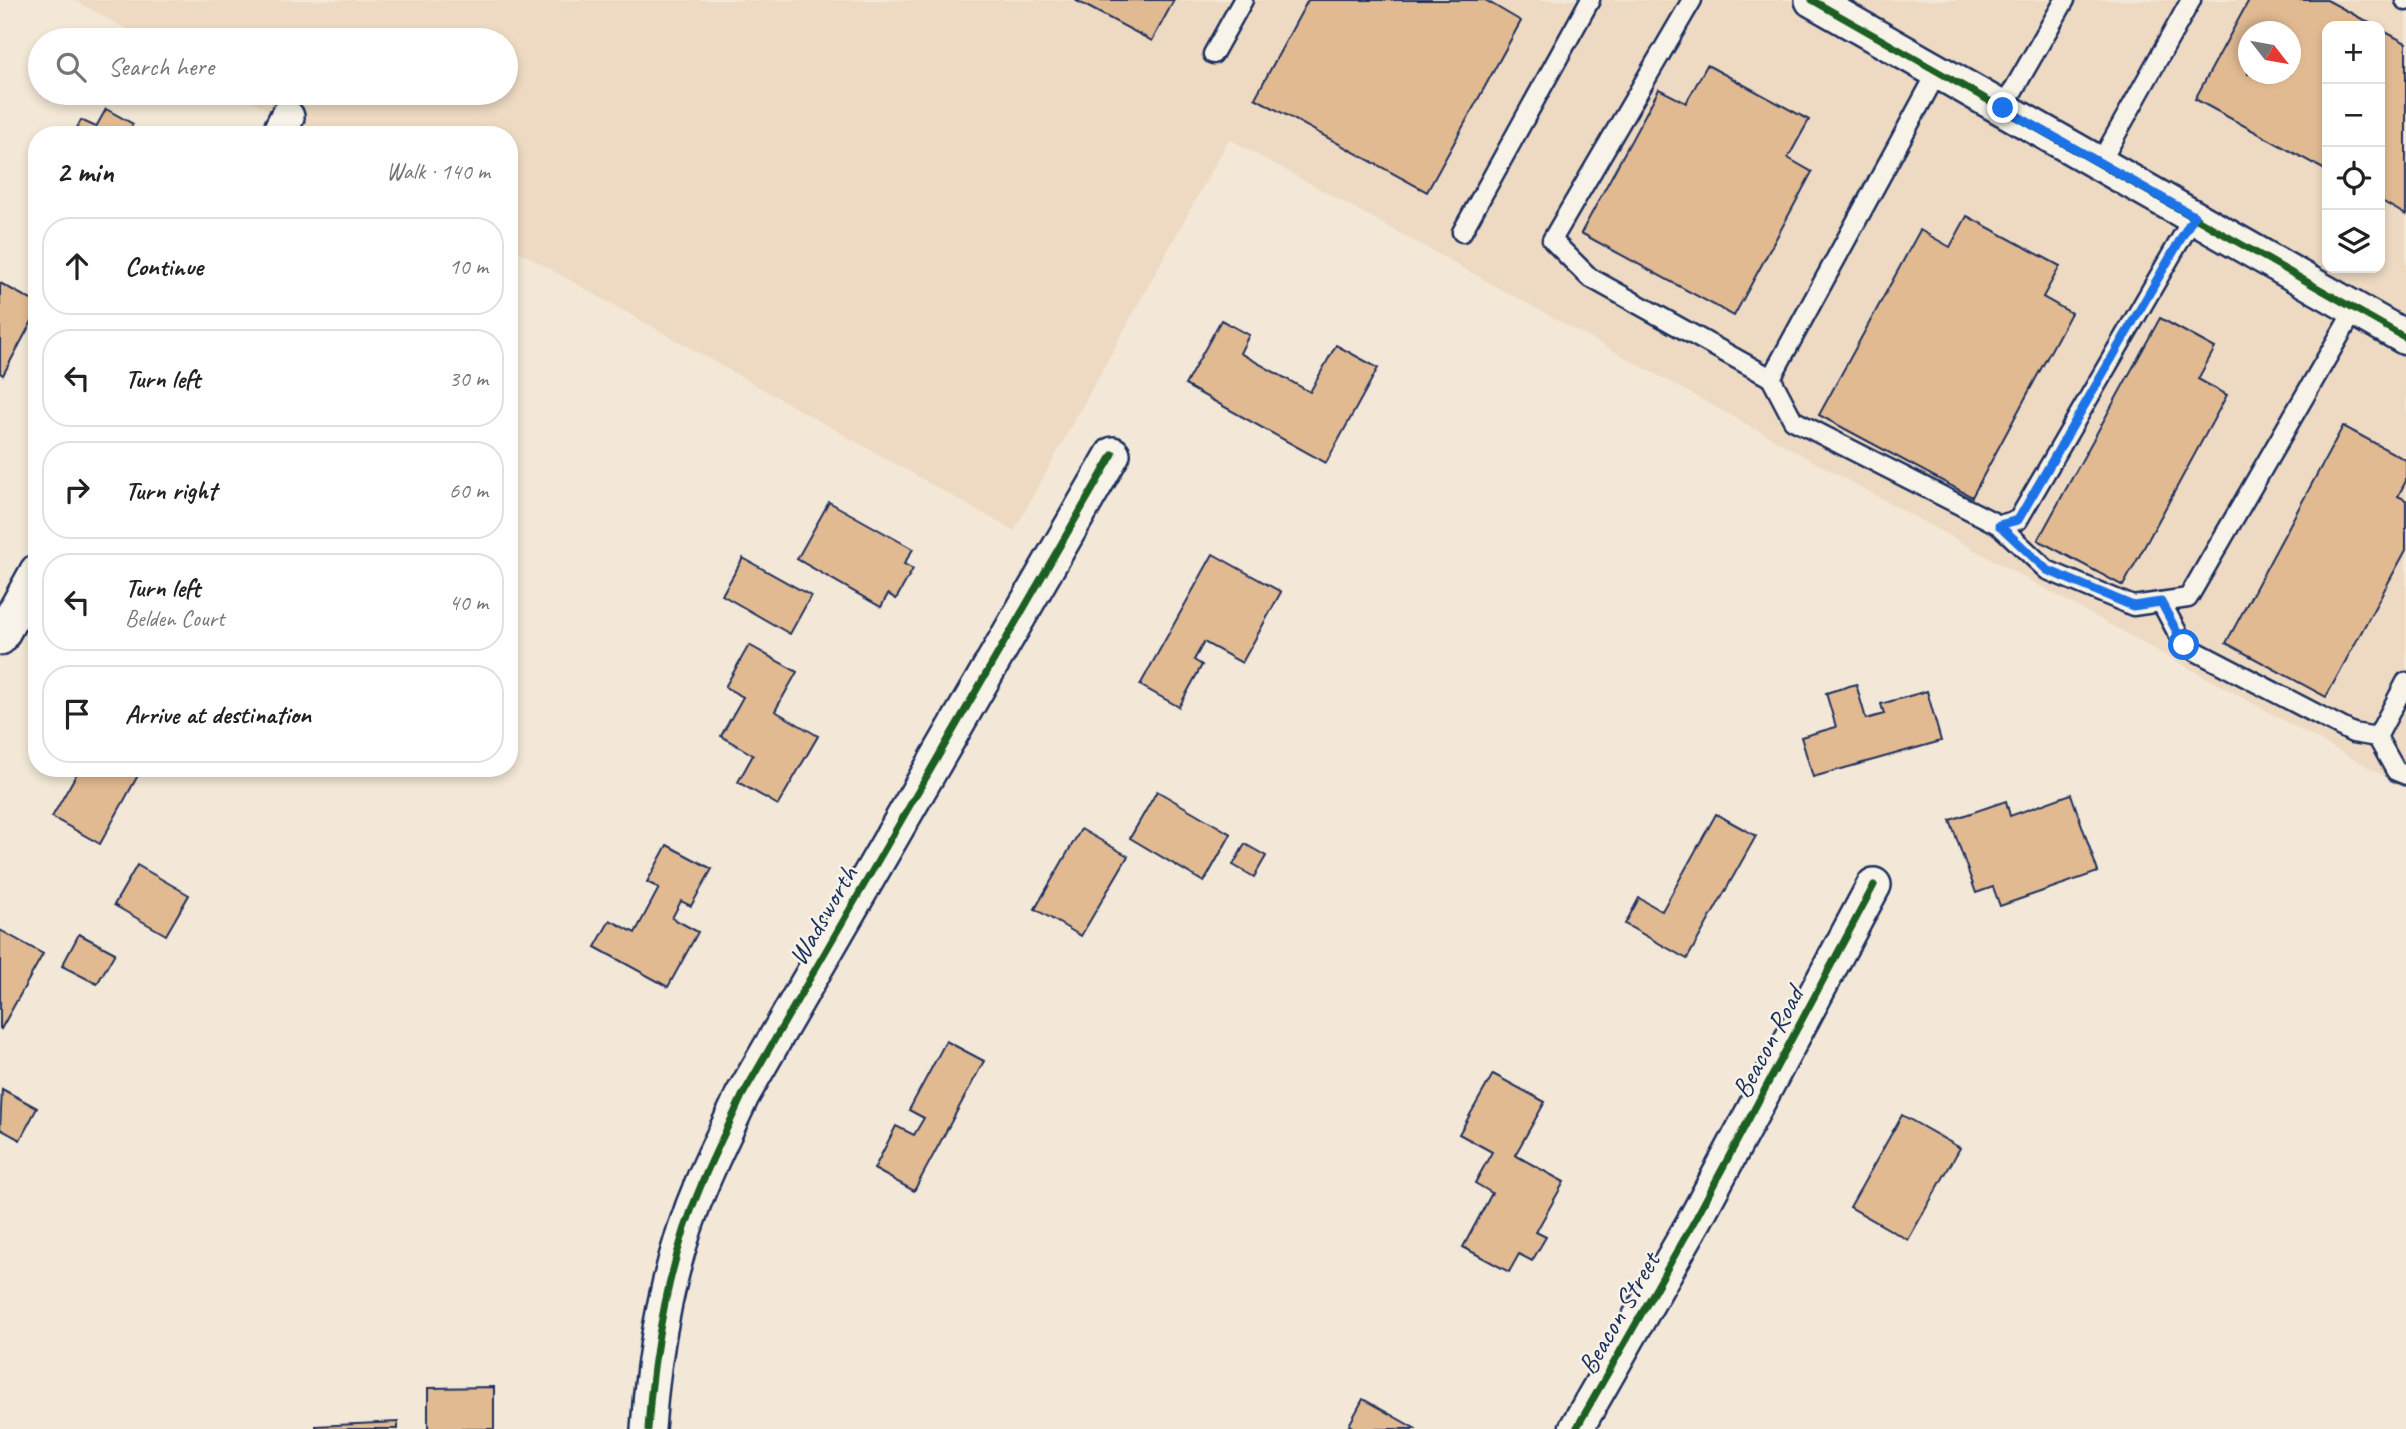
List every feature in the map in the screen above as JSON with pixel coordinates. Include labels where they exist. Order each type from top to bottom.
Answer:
[{"type":"street","points":[[1812,0],[2406,338]]},
{"type":"street","name":"Wadsworth","points":[[648,1429],[655,1357],[676,1260],[701,1185],[743,1096],[1113,454]]},
{"type":"street","points":[[0,638],[28,587]]},
{"type":"street","name":"Beacon Road","points":[[1696,1218],[1874,886]]},
{"type":"street","name":"Beacon Street","points":[[1576,1429],[1696,1218]]},
{"type":"lane","points":[[1213,54],[1243,0]]},
{"type":"lane","points":[[1462,232],[1590,0]]},
{"type":"lane","points":[[1692,0],[1552,240],[1589,276],[1771,377],[1793,420],[1999,525],[2047,570],[2133,606],[2188,598],[2355,309]]},
{"type":"lane","points":[[2003,108],[2065,0]]},
{"type":"lane","points":[[2100,163],[2190,0]]},
{"type":"lane","points":[[1771,377],[1938,71]]},
{"type":"lane","points":[[1999,525],[2018,520],[2194,216]]},
{"type":"lane","points":[[2161,602],[2184,645],[2353,733],[2377,737]]},
{"type":"lane","points":[[2377,737],[2406,682]]},
{"type":"lane","points":[[2377,737],[2396,771],[2406,775]]},
{"type":"shaded area","points":[[74,0],[2406,0],[2406,788],[1229,139],[1014,531],[518,251],[518,126],[297,126],[259,105],[518,105],[518,28],[124,28]]},
{"type":"building","points":[[1075,0],[1174,0],[1152,41]]},
{"type":"building","points":[[1308,0],[1485,0],[1521,21],[1427,192],[1255,98]]},
{"type":"building","points":[[2249,0],[2327,0],[2366,21],[2322,21],[2322,168],[2195,99]]},
{"type":"building","points":[[2385,32],[2406,43],[2406,215],[2385,203]]},
{"type":"building","points":[[1707,65],[1809,120],[1788,158],[1812,172],[1734,316],[1581,233],[1659,89],[1686,103]]},
{"type":"building","points":[[106,109],[133,124],[132,126],[97,126]]},
{"type":"building","points":[[81,120],[94,126],[78,126]]},
{"type":"building","points":[[1967,216],[2060,266],[2043,297],[2071,313],[1972,497],[1819,415],[1920,230],[1950,247]]},
{"type":"building","points":[[0,283],[28,298],[28,329],[3,375],[0,373]]},
{"type":"building","points":[[2160,318],[2215,348],[2198,379],[2227,395],[2123,586],[2038,540]]},
{"type":"building","points":[[1221,320],[1249,335],[1240,353],[1310,392],[1336,345],[1378,368],[1326,463],[1185,385]]},
{"type":"building","points":[[2343,426],[2406,460],[2406,481],[2398,496],[2406,500],[2406,550],[2326,697],[2226,643]]},
{"type":"building","points":[[829,502],[913,549],[904,564],[913,569],[896,599],[888,594],[881,607],[797,559]]},
{"type":"building","points":[[1213,554],[1281,592],[1242,663],[1204,642],[1194,660],[1202,665],[1179,707],[1140,685]]},
{"type":"building","points":[[743,558],[811,596],[790,634],[722,595]]},
{"type":"building","points":[[749,645],[797,672],[775,711],[818,736],[778,805],[738,782],[753,755],[721,736],[743,697],[725,687]]},
{"type":"building","points":[[1856,684],[1866,719],[1884,714],[1881,704],[1927,691],[1941,741],[1813,777],[1801,737],[1836,727],[1826,693]]},
{"type":"building","points":[[75,777],[137,777],[100,844],[52,817]]},
{"type":"building","points":[[1157,791],[1231,834],[1204,882],[1130,838]]},
{"type":"building","points":[[2071,794],[2098,872],[2000,906],[1993,887],[1976,893],[1950,820],[2006,801],[2010,816]]},
{"type":"building","points":[[1716,814],[1756,836],[1687,959],[1625,924],[1639,898],[1662,911]]},
{"type":"building","points":[[1081,829],[1128,856],[1081,936],[1035,909]]},
{"type":"building","points":[[1245,844],[1266,856],[1254,877],[1233,865]]},
{"type":"building","points":[[667,845],[712,869],[691,906],[681,901],[672,918],[698,932],[668,987],[595,947],[610,920],[635,933],[659,888],[647,882]]},
{"type":"building","points":[[137,865],[189,895],[166,935],[114,905]]},
{"type":"building","points":[[0,930],[43,954],[1,1029],[0,1028]]},
{"type":"building","points":[[79,934],[115,953],[97,984],[62,966]]},
{"type":"building","points":[[946,1041],[984,1061],[914,1191],[874,1169],[896,1126],[914,1135],[924,1118],[909,1110]]},
{"type":"building","points":[[1493,1074],[1545,1102],[1515,1155],[1564,1182],[1536,1232],[1546,1237],[1532,1261],[1519,1254],[1509,1272],[1463,1247],[1492,1193],[1475,1183],[1492,1152],[1459,1134]]},
{"type":"building","points":[[2,1089],[37,1108],[20,1140],[0,1129]]},
{"type":"building","points":[[1902,1115],[1960,1148],[1908,1240],[1850,1207]]},
{"type":"building","points":[[494,1387],[494,1429],[428,1429],[428,1388]]},
{"type":"building","points":[[1363,1399],[1416,1429],[1356,1429],[1349,1425]]},
{"type":"building","points":[[398,1422],[398,1429],[316,1429],[316,1426]]},
{"type":"cycle path","points":[[1812,0],[2406,338]]},
{"type":"cycle path","points":[[648,1429],[654,1367],[672,1272],[702,1183],[742,1096],[1113,454]]},
{"type":"cycle path","points":[[1576,1429],[1696,1218],[1874,885]]},
{"type":"route","points":[[2003,108],[2194,216],[2018,520],[1999,525],[2047,570],[2133,606],[2161,602],[2184,645]]}]
